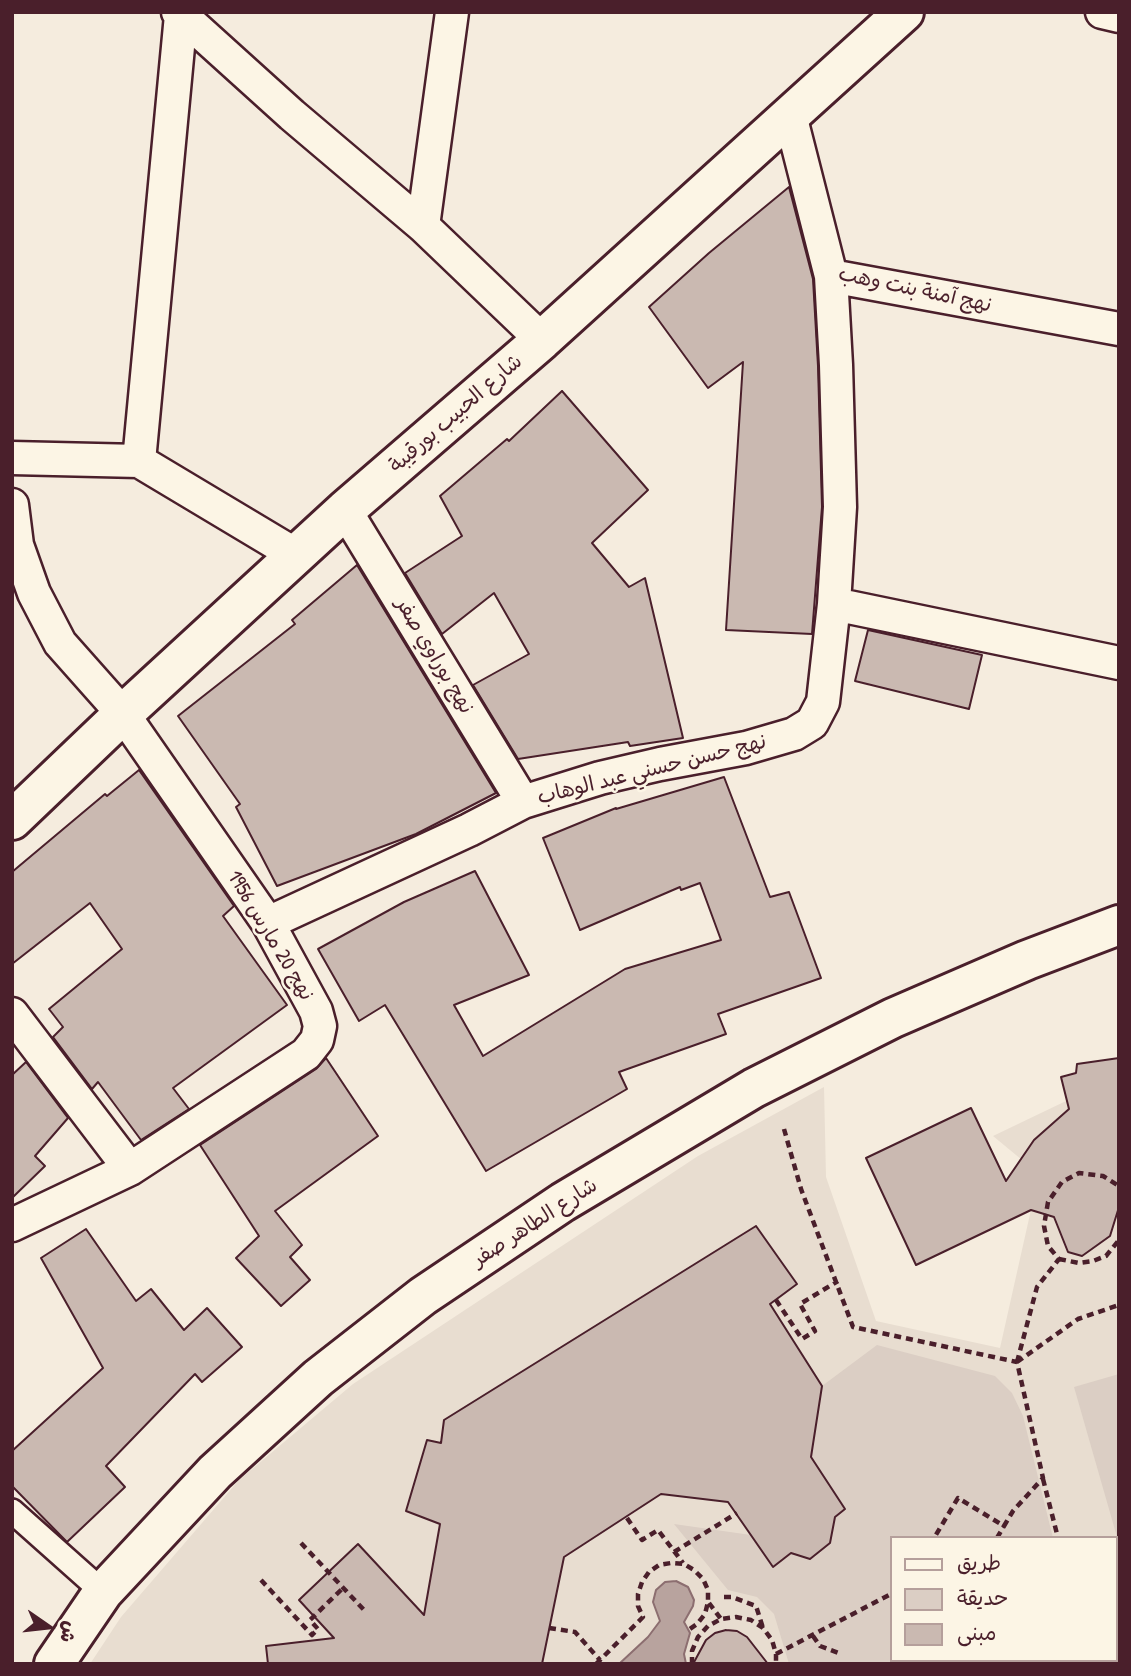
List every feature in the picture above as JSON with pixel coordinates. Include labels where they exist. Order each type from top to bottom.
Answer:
[{"type":"main road","name":"شارع الحبيب بورقيبة","points":[[12,820],[345,510],[542,340],[904,12]]},
{"type":"main road","name":"شارع الطاهر صفر","points":[[54,1664],[103,1592],[215,1472],[318,1378],[423,1296],[563,1202],[754,1088],[893,1018],[1027,960],[1119,925]]},
{"type":"street","points":[[423,226],[452,12]]},
{"type":"street","points":[[1101,12],[1119,16]]},
{"type":"street","points":[[179,14],[292,115],[423,226],[542,340]]},
{"type":"street","points":[[139,461],[179,14]]},
{"type":"street","name":"نهج آمنة بنت وهب","points":[[790,115],[831,276],[1119,329]]},
{"type":"street","name":"نهج حسن حسني عبد الوهاب","points":[[268,923],[469,830],[523,802],[612,775],[746,748],[794,734],[812,723],[823,702],[834,604],[840,507],[831,276]]},
{"type":"street","points":[[12,458],[139,461],[296,555]]},
{"type":"street","name":"نهج 20 مارس 1956","points":[[12,505],[17,545],[34,593],[60,643],[123,714],[268,923],[316,1011],[320,1026],[317,1040],[306,1054],[130,1169],[12,1225]]},
{"type":"street","name":"نهج بوراوي صفر","points":[[345,510],[523,802]]},
{"type":"street","points":[[834,604],[1119,663]]},
{"type":"street","points":[[12,1014],[130,1169]]},
{"type":"street","points":[[12,1511],[103,1592]]},
{"type":"path","points":[[784,1129],[801,1189],[838,1281],[853,1327],[1017,1362],[1079,1320],[1119,1305]]},
{"type":"path","points":[[1119,1186],[1103,1176],[1079,1173],[1062,1182],[1048,1202],[1044,1226],[1048,1245],[1059,1259],[1079,1264],[1106,1255],[1119,1240]]},
{"type":"path","points":[[1058,1536],[1017,1362],[1037,1287],[1059,1259]]},
{"type":"path","points":[[776,1300],[802,1339],[815,1331],[800,1304],[838,1281]]},
{"type":"path","points":[[998,1536],[1013,1511],[1043,1478]]},
{"type":"path","points":[[935,1536],[958,1498],[1004,1526]]},
{"type":"path","points":[[674,1552],[737,1513]]},
{"type":"path","points":[[627,1518],[642,1540],[658,1530],[684,1564],[703,1579],[708,1590],[705,1614],[687,1631]]},
{"type":"path","points":[[301,1543],[365,1611]]},
{"type":"path","points":[[549,1629],[575,1632],[598,1662],[643,1617],[638,1606],[638,1594],[642,1581],[649,1572],[659,1565],[684,1564]]},
{"type":"path","points":[[261,1580],[312,1635],[318,1629],[310,1620],[343,1588]]},
{"type":"path","points":[[724,1597],[732,1597],[756,1606],[763,1628],[772,1640],[776,1664]]},
{"type":"path","points":[[776,1654],[890,1597]]},
{"type":"path","points":[[708,1602],[721,1619]]},
{"type":"path","points":[[692,1664],[692,1651],[698,1637],[708,1626],[721,1619],[736,1617],[751,1620],[763,1628]]},
{"type":"path","points":[[813,1636],[820,1646],[841,1654]]},
{"type":"shaded area","points":[[824,1087],[826,1177],[876,1321],[1000,1348],[1039,1174],[993,1136],[1066,1101],[1119,1108],[1119,1664],[90,1664],[121,1617],[239,1480],[353,1384],[698,1156]]},
{"type":"shaded area","points":[[676,1581],[688,1587],[694,1600],[684,1622],[690,1633],[684,1654],[686,1664],[619,1664],[648,1637],[660,1621],[653,1602],[656,1590],[665,1582]]},
{"type":"green space","points":[[877,1345],[995,1376],[1012,1393],[1023,1416],[1053,1536],[890,1536],[890,1662],[1084,1664],[789,1664],[774,1614],[757,1597],[728,1590],[674,1524],[751,1535],[773,1567],[791,1553],[810,1559],[830,1543],[835,1517],[845,1509],[811,1457],[822,1386]]},
{"type":"green space","points":[[1119,1374],[1119,1544],[1117,1536],[1074,1387]]},
{"type":"building","points":[[789,187],[813,279],[818,366],[822,507],[812,634],[726,630],[743,362],[708,388],[649,307]]},
{"type":"building","points":[[562,391],[648,490],[592,543],[629,587],[645,578],[683,738],[630,746],[628,742],[518,759],[473,685],[529,654],[494,593],[442,634],[405,573],[462,536],[440,496],[507,439],[509,441]]},
{"type":"building","points":[[357,565],[496,793],[416,834],[277,886],[236,807],[240,804],[178,716],[295,624],[292,620]]},
{"type":"building","points":[[868,630],[982,655],[969,709],[855,681]]},
{"type":"building","points":[[139,770],[234,906],[223,916],[287,1005],[173,1088],[189,1109],[141,1140],[98,1082],[92,1089],[53,1037],[63,1027],[49,1009],[122,949],[90,903],[12,964],[12,872],[105,794],[107,796]]},
{"type":"building","points":[[724,777],[770,897],[789,892],[821,978],[718,1014],[726,1034],[619,1072],[627,1089],[486,1171],[385,1005],[359,1021],[318,949],[404,902],[475,871],[529,975],[454,1005],[483,1056],[625,969],[721,940],[700,883],[681,890],[680,887],[580,930],[543,838],[616,808]]},
{"type":"building","points":[[326,1058],[378,1136],[275,1211],[302,1245],[290,1257],[310,1280],[281,1306],[236,1258],[259,1236],[200,1145],[316,1069]]},
{"type":"building","points":[[1119,1058],[1119,1207],[1110,1236],[1082,1256],[1068,1252],[1054,1217],[1031,1210],[916,1265],[866,1158],[971,1108],[1006,1181],[1034,1140],[1069,1109],[1061,1077],[1076,1073],[1077,1064]]},
{"type":"building","points":[[26,1062],[68,1118],[35,1156],[45,1166],[12,1198],[12,1075]]},
{"type":"building","points":[[756,1226],[797,1284],[770,1304],[822,1386],[811,1457],[845,1509],[835,1517],[830,1543],[810,1559],[791,1553],[773,1567],[728,1502],[661,1494],[564,1557],[542,1664],[268,1664],[266,1646],[334,1638],[299,1600],[358,1544],[424,1615],[440,1524],[406,1511],[427,1440],[441,1443],[444,1420]]},
{"type":"building","points":[[86,1229],[136,1301],[151,1289],[184,1330],[207,1308],[242,1347],[202,1382],[195,1374],[106,1466],[125,1487],[67,1542],[12,1486],[12,1451],[103,1368],[41,1258]]},
{"type":"building","points":[[737,1631],[747,1637],[768,1664],[693,1664],[706,1640],[715,1633]]}]
